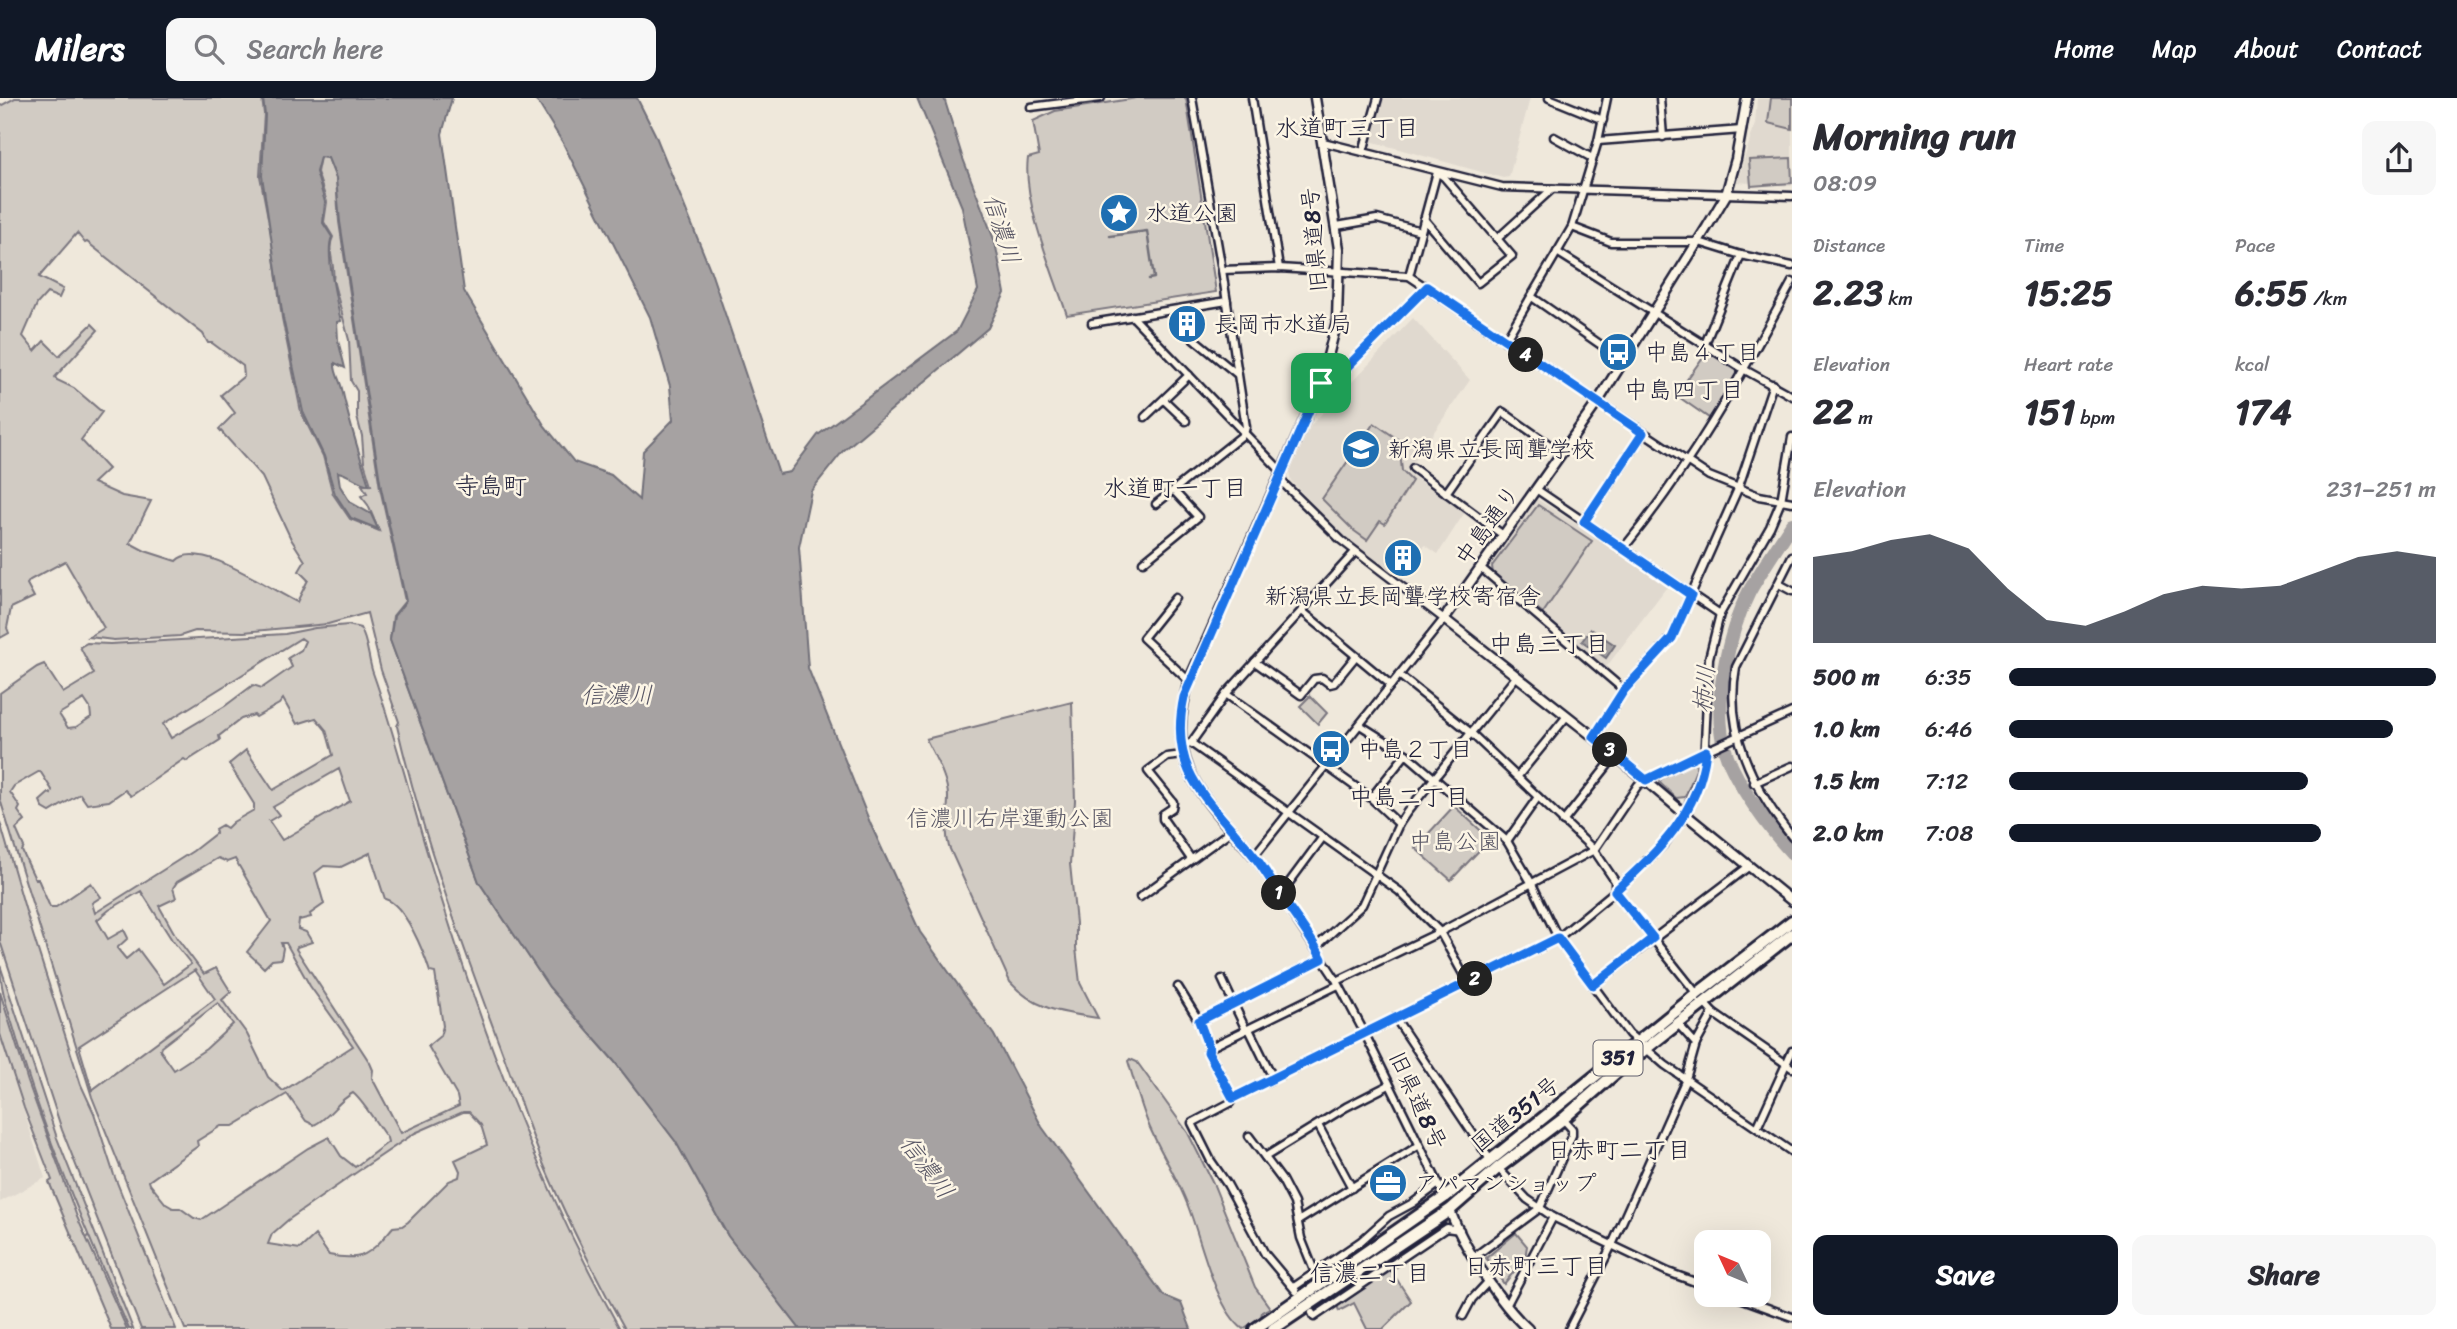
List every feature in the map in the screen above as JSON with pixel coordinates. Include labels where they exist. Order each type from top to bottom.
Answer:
[{"type":"highway","name":"国道351号","points":[[1255,1329],[1273,1325],[1450,1210],[1494,1165],[1701,998],[1792,920]]},
{"type":"highway","name":"国道351号","points":[[1273,1325],[1445,1197],[1563,1119],[1642,1046],[1678,1024],[1701,998],[1792,934]]},
{"type":"street","points":[[1031,107],[1101,98]]},
{"type":"street","points":[[1156,504],[1244,434],[1246,428],[1192,98]]},
{"type":"street","points":[[1252,98],[1279,268]]},
{"type":"street","name":"旧県道8号","points":[[1315,98],[1337,226],[1337,321],[1321,383],[1189,681],[1181,711],[1185,748],[1188,772],[1199,791],[1254,856],[1316,947],[1337,983],[1365,1034],[1450,1210]]},
{"type":"street","points":[[1363,152],[1378,98]]},
{"type":"street","points":[[1549,98],[1603,120]]},
{"type":"street","points":[[1505,341],[1572,227],[1598,141],[1607,98]]},
{"type":"street","points":[[1660,98],[1662,137]]},
{"type":"street","name":"中島通り","points":[[1444,618],[1597,403],[1699,242],[1726,195],[1747,98]]},
{"type":"street","points":[[1598,141],[1742,130]]},
{"type":"street","points":[[1554,137],[1592,158]]},
{"type":"street","points":[[1323,142],[1502,187],[1792,196]]},
{"type":"street","points":[[1409,276],[1437,172]]},
{"type":"street","points":[[1424,219],[1478,283],[1512,256],[1437,172]]},
{"type":"street","points":[[1497,239],[1552,189]]},
{"type":"street","points":[[1337,226],[1377,219],[1421,231]]},
{"type":"street","points":[[1572,227],[1611,242],[1699,242],[1792,266]]},
{"type":"street","points":[[1557,252],[1745,370],[1792,396]]},
{"type":"street","points":[[1705,344],[1741,255]]},
{"type":"street","points":[[1222,270],[1279,268],[1409,276],[1687,463],[1738,489],[1787,502]]},
{"type":"street","points":[[1623,549],[1652,514],[1687,463],[1745,370],[1792,282]]},
{"type":"street","points":[[1321,383],[1332,382],[1427,287]]},
{"type":"street","points":[[1532,297],[1624,361]]},
{"type":"street","points":[[1092,323],[1227,301]]},
{"type":"street","points":[[1132,316],[1244,434],[1324,525],[1594,737],[1792,901]]},
{"type":"street","points":[[1188,334],[1237,374]]},
{"type":"street","points":[[1145,417],[1188,375]]},
{"type":"street","points":[[1594,737],[1624,690],[1672,638],[1738,489],[1773,384]]},
{"type":"street","points":[[1164,400],[1186,421]]},
{"type":"street","points":[[1446,493],[1503,412],[1561,453]]},
{"type":"street","points":[[1584,522],[1643,433]]},
{"type":"street","points":[[1437,1185],[1413,1203],[1388,1216],[1361,1241],[1295,1289],[1265,1254],[1227,1184],[1211,1161],[1192,1122],[1230,1103],[1233,1098],[1558,938],[1654,855],[1685,814],[1699,782],[1706,751],[1709,658],[1720,614],[1787,502],[1792,437]]},
{"type":"street","points":[[1413,468],[1503,535]]},
{"type":"street","points":[[1536,489],[1720,614]]},
{"type":"street","points":[[1143,562],[1198,517],[1174,491]]},
{"type":"street","points":[[1191,859],[1163,819],[1163,814],[1172,808],[1172,802],[1148,771],[1185,748],[1226,694],[1355,552]]},
{"type":"street","points":[[1792,556],[1736,667],[1734,726],[1735,738],[1754,783],[1792,837]]},
{"type":"street","points":[[1480,567],[1624,690]]},
{"type":"street","points":[[1779,584],[1792,591]]},
{"type":"street","points":[[1175,598],[1143,638],[1189,681]]},
{"type":"street","points":[[1302,611],[1391,685]]},
{"type":"street","points":[[1254,856],[1444,618]]},
{"type":"street","points":[[1255,662],[1301,695],[1314,679],[1322,678],[1330,684],[1334,683],[1356,656]]},
{"type":"street","points":[[1399,675],[1471,733],[1594,850],[1615,881],[1615,891],[1713,1013],[1789,1066]]},
{"type":"street","points":[[1316,947],[1362,905],[1399,824],[1516,677]]},
{"type":"street","points":[[1226,694],[1371,798],[1399,824]]},
{"type":"street","points":[[1209,1048],[1440,932],[1594,850],[1638,785],[1792,712]]},
{"type":"street","points":[[1517,776],[1567,716]]},
{"type":"street","points":[[1360,724],[1406,754],[1507,841],[1532,884],[1558,938],[1629,1034],[1686,1079],[1792,1152]]},
{"type":"street","points":[[1185,748],[1289,813],[1399,891],[1440,932],[1468,983]]},
{"type":"street","points":[[1371,798],[1406,754]]},
{"type":"street","points":[[1563,822],[1616,755]]},
{"type":"street","points":[[1754,783],[1792,766]]},
{"type":"street","points":[[1507,841],[1538,797]]},
{"type":"street","points":[[1140,897],[1231,830]]},
{"type":"street","points":[[1280,895],[1323,837]]},
{"type":"street","points":[[1593,985],[1748,867]]},
{"type":"street","points":[[1199,1021],[1322,959]]},
{"type":"street","points":[[1223,979],[1273,1078]]},
{"type":"street","points":[[1178,987],[1199,1021],[1208,1052],[1233,1098]]},
{"type":"street","points":[[1569,1329],[1612,1245],[1686,1079],[1696,1044],[1713,1013]]},
{"type":"street","points":[[1396,1019],[1494,1165],[1539,1208],[1668,1272],[1694,1282]]},
{"type":"street","points":[[1678,1024],[1696,1044]]},
{"type":"street","points":[[1757,1128],[1789,1066],[1792,1051]]},
{"type":"street","points":[[1265,1157],[1389,1084]]},
{"type":"street","points":[[1474,1257],[1539,1208],[1572,1135],[1573,1129],[1563,1119]]},
{"type":"street","points":[[1318,1125],[1352,1188]]},
{"type":"street","points":[[1249,1136],[1294,1203],[1301,1238],[1315,1273]]},
{"type":"street","points":[[1298,1221],[1418,1146]]},
{"type":"street","points":[[1450,1210],[1488,1282],[1528,1329]]},
{"type":"street","points":[[1506,1306],[1553,1217]]},
{"type":"street","points":[[1312,1313],[1314,1317],[1446,1228],[1460,1230]]},
{"type":"street","points":[[1463,1316],[1472,1299],[1488,1282]]},
{"type":"street","points":[[1765,1307],[1792,1317]]},
{"type":"shaded area","points":[[1382,98],[1530,98],[1509,177],[1503,178],[1370,141]]},
{"type":"shaded area","points":[[1757,98],[1792,98],[1792,186],[1737,182],[1755,124]]},
{"type":"shaded area","name":"新潟県立長岡聾学校","points":[[1413,318],[1470,380],[1406,472],[1465,512],[1438,554],[1425,545],[1400,580],[1344,537],[1291,481],[1289,472],[1310,426]]},
{"type":"shaded area","points":[[1537,499],[1669,584],[1604,670],[1491,573],[1491,566]]},
{"type":"shaded area","points":[[0,1036],[45,1178],[0,1202]]},
{"type":"green space","points":[[15,98],[262,98],[264,114],[260,176],[271,233],[282,318],[301,412],[323,456],[333,494],[350,519],[379,531],[368,505],[361,496],[367,493],[362,485],[371,485],[364,462],[357,417],[357,391],[351,381],[349,340],[333,280],[330,247],[333,237],[324,222],[327,202],[317,172],[320,157],[328,158],[336,179],[339,222],[380,488],[405,601],[393,616],[390,640],[479,882],[549,987],[614,1061],[676,1142],[728,1236],[800,1329],[625,1329],[582,1247],[543,1163],[470,965],[418,806],[397,726],[399,722],[381,670],[367,613],[328,624],[244,632],[195,631],[180,636],[114,640],[89,637],[104,628],[65,561],[30,580],[27,584],[34,597],[11,608],[7,628],[9,633],[0,638],[0,106]],"holes":[[[77,233],[85,243],[203,334],[208,343],[212,343],[243,366],[244,376],[221,395],[235,413],[219,429],[262,477],[291,539],[305,561],[299,571],[308,580],[297,602],[218,561],[187,555],[176,561],[130,543],[151,501],[122,496],[93,483],[108,469],[81,440],[102,412],[74,388],[55,377],[98,330],[92,324],[59,356],[44,341],[35,351],[23,336],[37,304],[47,293],[59,298],[63,289],[39,277]]]},
{"type":"green space","name":"水道公園","points":[[1137,98],[1186,98],[1216,292],[1067,315],[1040,237],[1030,194],[1028,158],[1039,155],[1033,121],[1055,111]]},
{"type":"green space","points":[[1771,98],[1792,98],[1792,129],[1768,123]]},
{"type":"green space","points":[[1791,158],[1792,183],[1751,186],[1749,160]]},
{"type":"green space","points":[[1708,350],[1740,373],[1709,418],[1676,395]]},
{"type":"green space","points":[[1374,423],[1399,440],[1402,471],[1412,481],[1385,524],[1380,521],[1367,540],[1322,499]]},
{"type":"green space","points":[[1538,505],[1592,541],[1543,613],[1493,574],[1492,566]]},
{"type":"green space","points":[[348,625],[360,628],[363,633],[371,668],[427,852],[487,1035],[561,1214],[620,1329],[185,1329],[92,1097],[0,799],[0,693],[44,664],[63,693],[94,674],[80,647],[87,643],[285,634]],"holes":[[[301,638],[305,641],[301,650],[288,658],[292,667],[262,688],[253,685],[225,706],[171,738],[163,724]],[[84,699],[90,708],[91,717],[76,727],[68,728],[59,714]],[[283,699],[297,724],[316,718],[326,730],[333,755],[273,790],[246,750],[229,764],[254,804],[254,810],[227,828],[222,825],[215,829],[216,833],[193,851],[95,913],[92,903],[101,897],[91,883],[56,907],[50,907],[22,851],[24,847],[16,829],[25,821],[10,792],[14,786],[40,771],[52,790],[51,794],[40,801],[43,808],[50,812],[80,794],[87,804],[109,801],[125,790],[131,796],[184,759],[187,761],[220,740],[219,736],[241,719],[254,715],[256,717]],[[339,769],[350,801],[282,840],[269,821],[279,815],[273,807]],[[370,853],[385,899],[400,910],[418,942],[430,972],[435,973],[443,1026],[440,1036],[428,1046],[457,1096],[459,1106],[401,1133],[372,1078],[370,1063],[296,949],[312,942],[306,932],[298,929],[299,920],[311,917],[310,914],[324,904],[315,873],[324,866],[341,867]],[[218,858],[227,862],[235,859],[271,921],[247,952],[264,968],[272,960],[281,959],[281,943],[286,943],[310,986],[353,1046],[283,1091],[268,1077],[247,1034],[222,1000],[231,992],[216,968],[204,974],[177,938],[159,906],[176,898],[173,888],[177,882]],[[141,891],[172,940],[191,964],[164,984],[138,949],[126,959],[117,948],[128,938],[124,930],[108,939],[97,920]],[[195,970],[215,999],[92,1090],[79,1046]],[[218,1003],[233,1024],[206,1049],[174,1070],[160,1050]],[[353,1093],[388,1142],[355,1167],[341,1156],[329,1137],[308,1148],[201,1220],[180,1208],[166,1204],[150,1184],[149,1181],[198,1146],[197,1141],[221,1126],[233,1126],[287,1094],[306,1121],[314,1125]],[[463,1112],[469,1112],[481,1125],[487,1145],[455,1160],[460,1171],[459,1177],[449,1181],[408,1222],[393,1227],[367,1253],[351,1257],[329,1255],[315,1235],[300,1249],[268,1244],[272,1234],[288,1220],[415,1133]]]},
{"type":"green space","points":[[1310,696],[1327,713],[1318,724],[1300,706]]},
{"type":"green space","name":"信濃川右岸運動公園","points":[[1072,702],[1075,801],[1070,864],[1076,948],[1080,983],[1098,1018],[1050,1009],[1029,999],[1010,982],[949,847],[946,828],[946,782],[926,739]]},
{"type":"green space","points":[[1691,763],[1696,764],[1696,770],[1685,797],[1676,798],[1660,783],[1661,779]]},
{"type":"green space","name":"中島公園","points":[[1454,806],[1490,839],[1451,880],[1415,848]]},
{"type":"green space","points":[[0,822],[81,1085],[176,1329],[141,1329],[62,1130],[0,941]]},
{"type":"green space","points":[[0,965],[57,1138],[133,1329],[129,1329],[98,1259],[42,1116],[6,1004]]},
{"type":"green space","points":[[0,992],[28,1082],[77,1217],[127,1329],[111,1329],[49,1182],[52,1180],[24,1108],[0,1034]]},
{"type":"green space","points":[[1130,1059],[1137,1062],[1188,1133],[1213,1183],[1255,1287],[1270,1308],[1243,1329],[1224,1306],[1217,1290],[1184,1196],[1147,1120],[1128,1061]]},
{"type":"green space","points":[[1516,1233],[1527,1246],[1525,1258],[1504,1284],[1486,1258]]},
{"type":"green space","points":[[1390,1269],[1411,1301],[1383,1329],[1367,1329],[1354,1303],[1339,1311],[1337,1305]]},
{"type":"water","name":"信濃川","points":[[263,98],[452,98],[442,134],[464,291],[544,425],[574,462],[611,475],[639,500],[643,451],[673,420],[670,386],[650,317],[563,143],[539,104],[532,98],[637,98],[655,134],[710,269],[779,474],[790,472],[818,435],[957,331],[978,290],[962,207],[917,98],[944,98],[962,156],[995,242],[1005,293],[988,328],[843,451],[811,491],[799,547],[808,668],[871,825],[920,932],[994,1035],[1042,1127],[1164,1296],[1181,1303],[1191,1329],[800,1329],[728,1236],[676,1142],[614,1061],[549,987],[479,882],[390,640],[394,616],[406,601],[381,488],[340,222],[336,178],[328,158],[320,157],[316,172],[325,202],[323,223],[332,237],[331,265],[341,321],[337,322],[338,340],[345,368],[335,363],[335,370],[369,485],[338,472],[340,486],[350,502],[371,514],[378,529],[351,518],[335,494],[324,456],[303,412],[283,318],[262,176],[265,115]]},
{"type":"water","points":[[1591,629],[1615,645],[1606,658],[1582,641]]},
{"type":"waterway","points":[[1110,236],[1147,231],[1154,278],[1149,279]]},
{"type":"waterway","name":"柿川","points":[[1792,524],[1754,583],[1741,609],[1724,670],[1720,712],[1725,750],[1736,776],[1763,818],[1792,853]]},
{"type":"place","name":"水道公園","points":[[1119,213]]},
{"type":"place","name":"長岡市水道局","points":[[1187,324]]},
{"type":"place","name":"中島４丁目","points":[[1618,352]]},
{"type":"place","name":"新潟県立長岡聾学校","points":[[1361,449]]},
{"type":"place","name":"新潟県立長岡聾学校寄宿舎","points":[[1403,558]]},
{"type":"place","name":"中島２丁目","points":[[1331,749]]},
{"type":"place","name":"アパマンショップ","points":[[1388,1183]]},
{"type":"district","name":"水道町三丁目","points":[[1347,128]]},
{"type":"district","name":"中島四丁目","points":[[1684,390]]},
{"type":"district","name":"寺島町","points":[[491,486]]},
{"type":"district","name":"水道町一丁目","points":[[1175,488]]},
{"type":"district","name":"中島三丁目","points":[[1549,644]]},
{"type":"district","name":"中島二丁目","points":[[1409,797]]},
{"type":"district","name":"日赤町二丁目","points":[[1619,1150]]},
{"type":"district","name":"日赤町三丁目","points":[[1536,1266]]},
{"type":"district","name":"信濃二丁目","points":[[1370,1273]]},
{"type":"route","points":[[1427,287],[1643,433],[1584,522],[1691,595],[1672,638],[1624,690],[1594,737],[1646,780],[1706,751],[1699,782],[1674,831],[1654,855],[1615,891],[1653,938],[1593,985],[1558,938],[1233,1098],[1208,1052],[1199,1021],[1322,959],[1254,856],[1215,811],[1192,779],[1181,746],[1181,711],[1189,681],[1321,383],[1332,382],[1427,287]]}]
